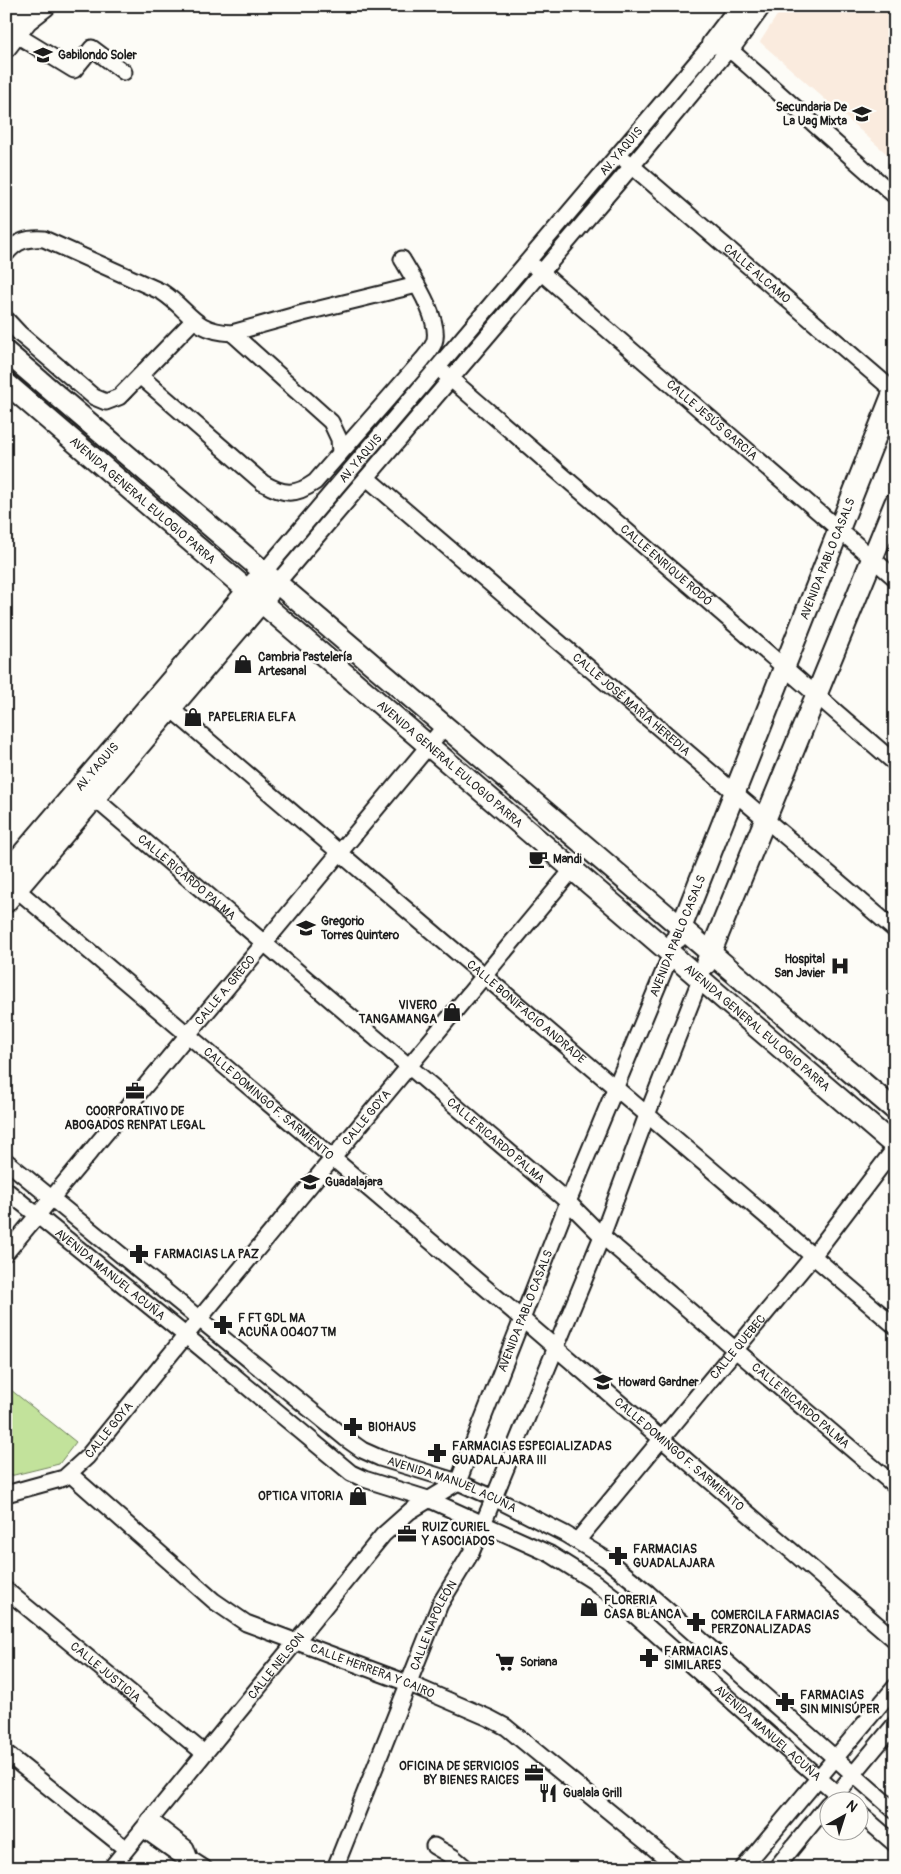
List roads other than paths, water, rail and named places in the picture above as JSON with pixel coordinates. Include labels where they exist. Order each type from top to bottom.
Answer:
[{"type":"street","points":[[9,33],[17,6]]},
{"type":"street","points":[[9,33],[45,6]]},
{"type":"street","points":[[720,47],[742,6]]},
{"type":"street","points":[[720,47],[760,6]]},
{"type":"street","points":[[9,33],[74,70],[92,48],[124,72]]},
{"type":"street","points":[[720,47],[736,55],[895,196]]},
{"type":"street","name":"AV. YAQUIS","points":[[271,578],[438,367],[562,219],[618,154],[720,47]]},
{"type":"street","name":"AV. YAQUIS","points":[[271,578],[367,478],[542,273],[632,166],[720,47]]},
{"type":"street","name":"CALLE ALCAMO","points":[[618,154],[894,390]]},
{"type":"street","points":[[6,254],[19,241],[30,238],[44,239],[162,292],[174,300],[193,321],[207,329],[232,332],[417,285]]},
{"type":"street","points":[[140,376],[263,483],[284,492],[296,492],[305,488],[315,482],[430,351],[434,343],[433,322],[417,285],[402,259]]},
{"type":"street","name":"CALLE JESÚS GARCÍA","points":[[528,261],[895,578]]},
{"type":"street","points":[[6,319],[20,334],[100,401],[106,402],[113,400],[140,376],[193,321]]},
{"type":"street","points":[[232,332],[331,422],[339,439],[340,453]]},
{"type":"street","name":"AVENIDA GENERAL EULOGIO PARRA","points":[[6,352],[895,1110]]},
{"type":"street","name":"CALLE ENRIQUE RODÓ","points":[[438,367],[895,762]]},
{"type":"street","name":"AVENIDA GENERAL EULOGIO PARRA","points":[[6,383],[895,1147]]},
{"type":"street","name":"AVENIDA PABLO CASALS","points":[[458,1482],[521,1318],[671,954],[894,390]]},
{"type":"street","points":[[68,436],[84,418]]},
{"type":"street","points":[[331,422],[352,427],[366,423]]},
{"type":"street","name":"CALLE JOSÉ MARÍA HEREDIA","points":[[367,478],[895,930]]},
{"type":"street","points":[[494,1498],[602,1236],[700,980],[895,503]]},
{"type":"street","points":[[255,596],[271,578]]},
{"type":"street","name":"AV. YAQUIS","points":[[9,886],[94,798],[164,703],[215,657],[255,596]]},
{"type":"street","name":"AV. YAQUIS","points":[[9,886],[255,596]]},
{"type":"street","name":"CALLE BONIFACIO ANDRADE","points":[[164,703],[895,1326]]},
{"type":"street","name":"CALLE A. GRECO","points":[[6,1253],[445,726]]},
{"type":"street","name":"CALLE RICARDO PALMA","points":[[94,798],[568,1202],[602,1236],[895,1486]]},
{"type":"street","name":"CALLE GOYA","points":[[6,1494],[57,1481],[70,1474],[87,1457],[332,1158],[572,870]]},
{"type":"street","name":"CALLE DOMINGO F. SARMIENTO","points":[[9,886],[188,1034],[895,1640]]},
{"type":"street","name":"CALLE QUEBEC","points":[[577,1541],[812,1256],[895,1147]]},
{"type":"street","name":"AVENIDA MANUEL ACUÑA","points":[[6,1161],[362,1450],[380,1458],[458,1482],[494,1498],[577,1541],[606,1559],[895,1811]]},
{"type":"street","name":"AVENIDA MANUEL ACUÑA","points":[[6,1190],[186,1335],[351,1473],[364,1479],[428,1499],[550,1554],[593,1581],[626,1607],[819,1777],[830,1792]]},
{"type":"street","name":"CALLE HERRERA Y CAIRO","points":[[70,1474],[221,1607],[246,1623],[410,1684],[506,1727],[678,1868]]},
{"type":"street","name":"CALLE NELSON","points":[[111,1868],[383,1535],[404,1516],[428,1499],[458,1482]]},
{"type":"street","name":"CALLE NAPOLEÓN","points":[[335,1868],[410,1684],[440,1604],[471,1553],[494,1498]]},
{"type":"street","name":"CALLE JUSTICIA","points":[[6,1590],[204,1753]]},
{"type":"street","points":[[743,1868],[895,1686]]},
{"type":"street","points":[[841,1792],[895,1724]]},
{"type":"street","points":[[6,1753],[126,1849]]},
{"type":"street","points":[[776,1868],[818,1820]]},
{"type":"street","points":[[868,1821],[895,1844]]},
{"type":"street","points":[[147,1824],[170,1842],[186,1848],[186,1857],[204,1868]]},
{"type":"street","points":[[449,1868],[434,1846],[453,1857],[466,1868]]},
{"type":"place","name":"Gabilondo Soler","points":[[43,55]]},
{"type":"place","name":"Secundaria De La Uag Mixta","points":[[862,114]]},
{"type":"place","name":"Cambria Pastelería Artesanal","points":[[243,664]]},
{"type":"place","name":"PAPELERIA ELFA","points":[[193,717]]},
{"type":"place","name":"Mandi","points":[[538,859]]},
{"type":"place","name":"Gregorio Torres Quintero","points":[[306,928]]},
{"type":"place","name":"Hospital San Javier","points":[[840,966]]},
{"type":"place","name":"VIVERO TANGAMANGA","points":[[452,1012]]},
{"type":"place","name":"COORPORATIVO DE ABOGADOS RENPAT LEGAL","points":[[135,1091]]},
{"type":"place","name":"Guadalajara","points":[[310,1182]]},
{"type":"place","name":"FARMACIAS LA PAZ","points":[[139,1254]]},
{"type":"place","name":"F FT GDL MA ACUÑA 00407 TM","points":[[223,1325]]},
{"type":"place","name":"Howard Gardner","points":[[603,1382]]},
{"type":"place","name":"BIOHAUS","points":[[353,1427]]},
{"type":"place","name":"FARMACIAS ESPECIALIZADAS GUADALAJARA III","points":[[437,1453]]},
{"type":"place","name":"OPTICA VITORIA","points":[[358,1496]]},
{"type":"place","name":"RUIZ CURIEL Y ASOCIADOS","points":[[407,1534]]},
{"type":"place","name":"FARMACIAS GUADALAJARA","points":[[618,1556]]},
{"type":"place","name":"FLORERIA CASA BLANCA","points":[[589,1607]]},
{"type":"place","name":"COMERCILA FARMACIAS PERZONALIZADAS","points":[[696,1622]]},
{"type":"place","name":"FARMACIAS SIMILARES","points":[[649,1658]]},
{"type":"place","name":"Soriana","points":[[505,1662]]},
{"type":"place","name":"FARMACIAS SIN MINISÚPER","points":[[785,1702]]},
{"type":"place","name":"OFICINA DE SERVICIOS BY BIENES RAICES","points":[[534,1773]]},
{"type":"place","name":"Gualala Grill","points":[[548,1793]]}]
